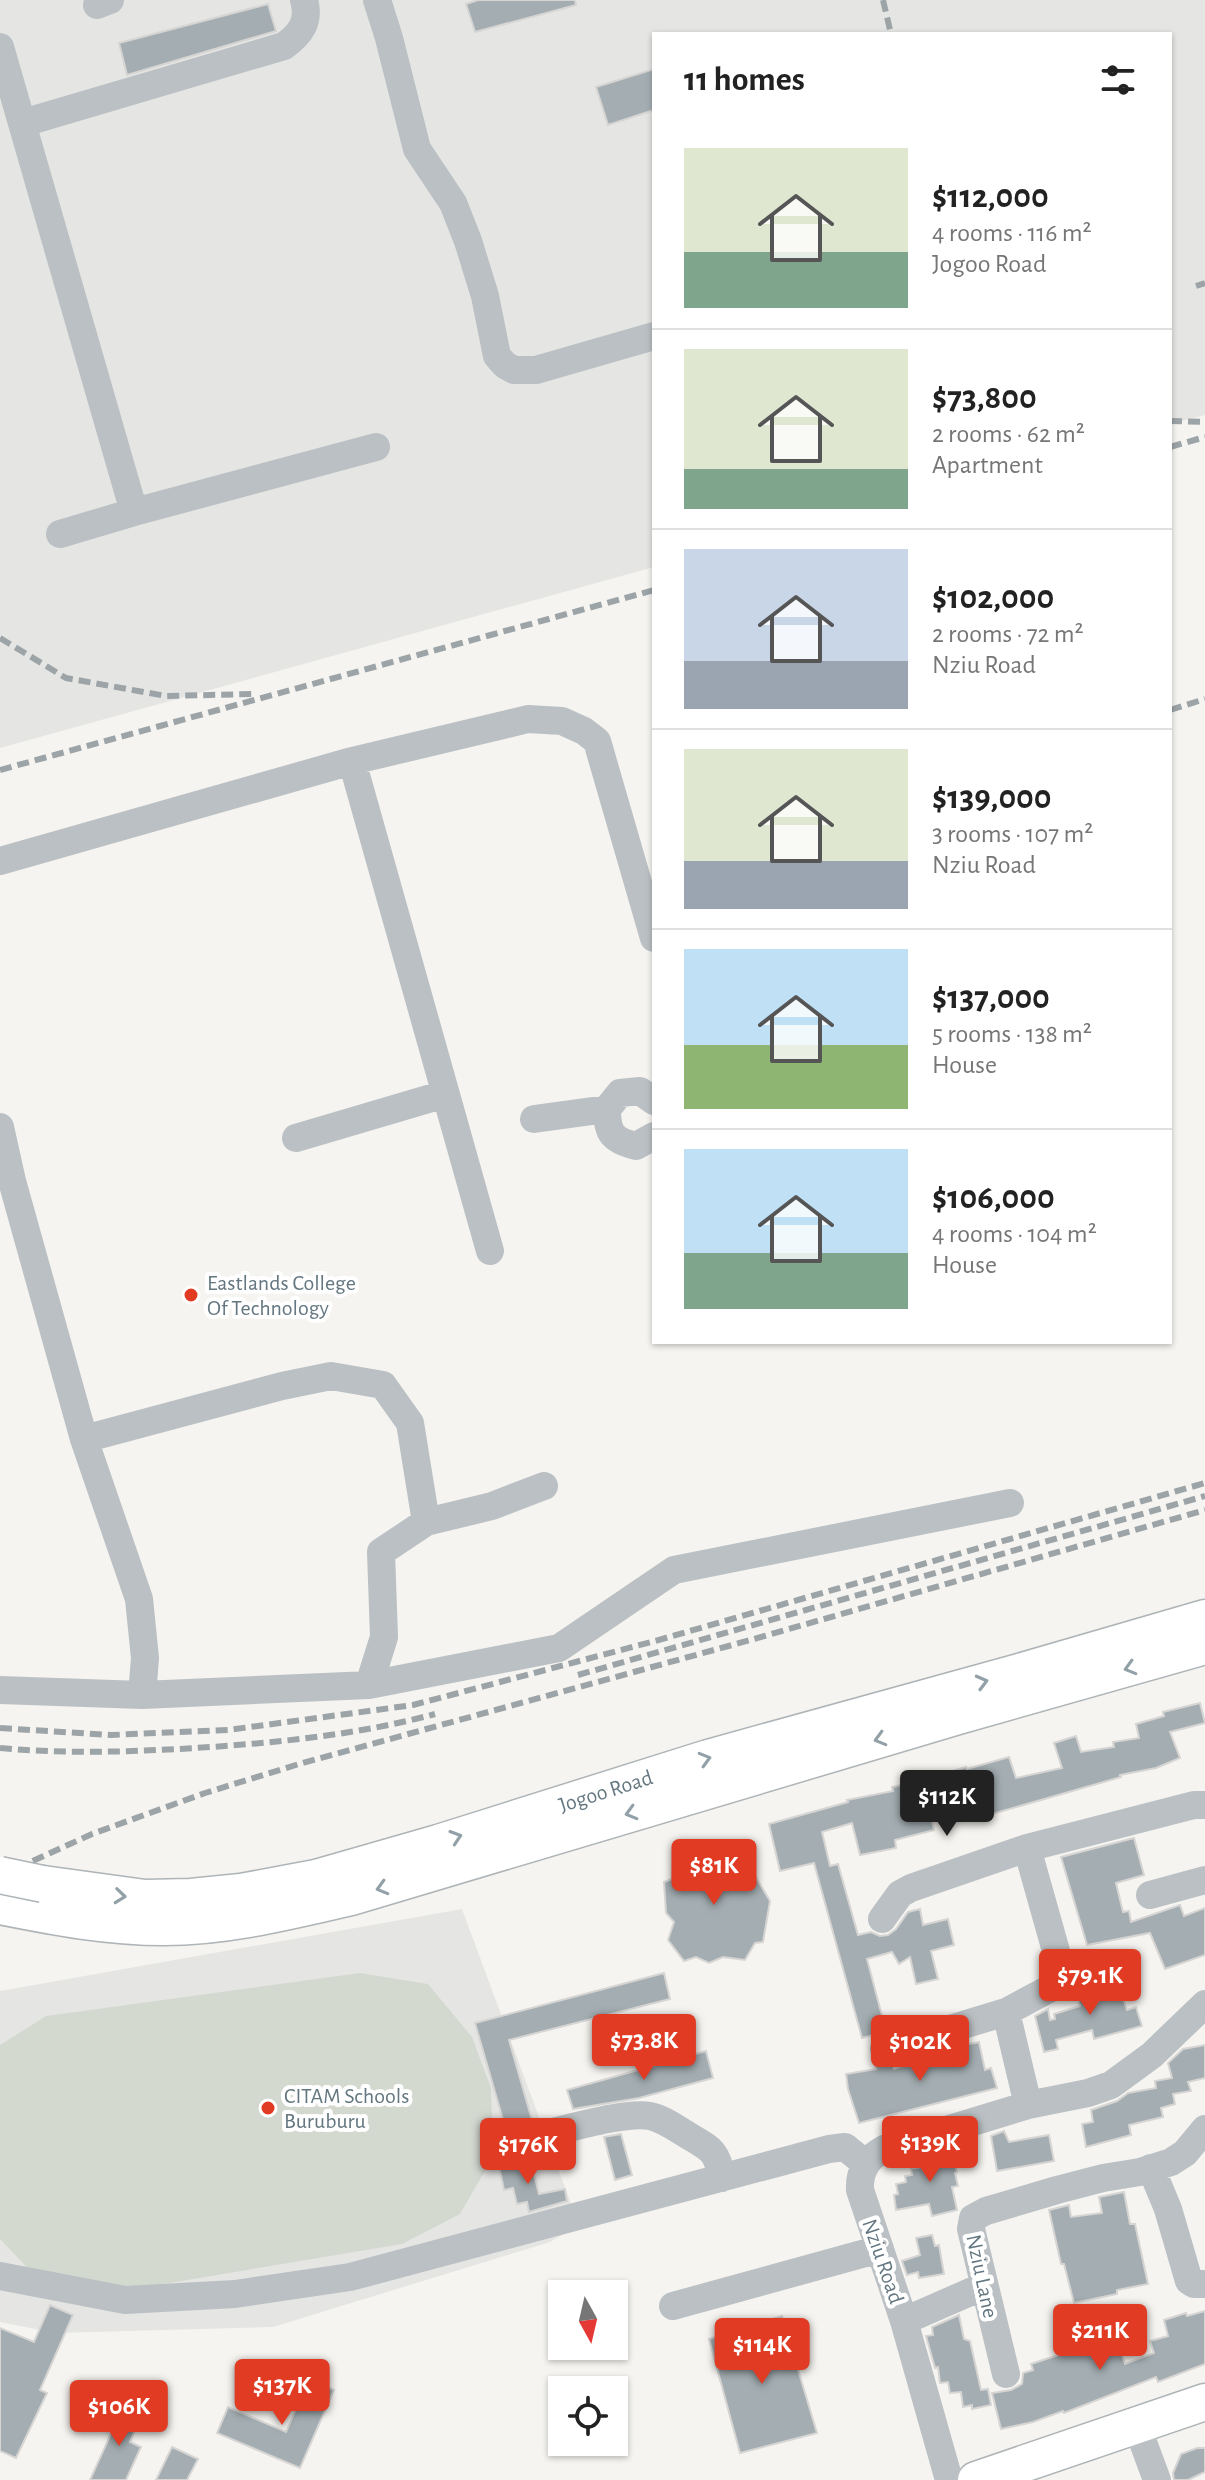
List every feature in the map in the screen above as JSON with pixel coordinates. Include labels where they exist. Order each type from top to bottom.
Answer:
[{"type":"main road","name":"Jogoo Road","points":[[0,1875],[145,1898],[241,1892],[316,1878],[708,1758],[1205,1618]]},
{"type":"main road","name":"Jogoo Road","points":[[0,1906],[70,1920],[166,1927],[275,1914],[351,1897],[1205,1646]]},
{"type":"main road","points":[[976,2480],[1205,2402]]},
{"type":"street","points":[[23,123],[284,46],[299,36],[304,25],[304,0]]},
{"type":"street","points":[[377,0],[417,149],[453,203],[468,241],[485,296],[497,356],[514,370],[536,370],[652,337]]},
{"type":"street","points":[[0,47],[134,512]]},
{"type":"street","points":[[60,534],[376,447]]},
{"type":"street","points":[[0,861],[352,761],[528,719],[562,721],[597,741],[652,931]]},
{"type":"street","points":[[352,761],[490,1251]]},
{"type":"street","points":[[652,1100],[640,1091],[620,1093],[607,1109],[607,1127],[618,1141],[636,1146],[652,1137]]},
{"type":"street","points":[[296,1138],[445,1094]]},
{"type":"street","points":[[534,1119],[607,1109]]},
{"type":"street","points":[[0,1127],[12,1181],[84,1439],[139,1599],[145,1658],[142,1695]]},
{"type":"street","points":[[84,1439],[282,1386],[331,1376],[383,1385],[410,1423],[426,1522]]},
{"type":"street","points":[[369,1685],[384,1637],[381,1552],[426,1522],[492,1506],[544,1486]]},
{"type":"street","points":[[0,1690],[142,1695],[369,1685],[559,1648],[674,1570],[1010,1503]]},
{"type":"street","points":[[882,1919],[900,1894],[911,1888],[1027,1848],[1194,1805],[1205,1805]]},
{"type":"street","points":[[884,2049],[1006,2012],[1049,1989],[1054,1982],[1056,1951],[1027,1848]]},
{"type":"street","points":[[1150,1895],[1205,1880]]},
{"type":"street","points":[[0,2276],[125,2300],[235,2294],[350,2277],[829,2149],[845,2147],[866,2164],[874,2154],[884,2149],[1028,2105],[1111,2085],[1152,2055],[1205,2004]]},
{"type":"street","points":[[1006,2012],[1028,2105]]},
{"type":"street","points":[[532,2137],[631,2115],[648,2115],[659,2118],[711,2149],[719,2161],[722,2178]]},
{"type":"street","points":[[1205,2129],[1185,2153],[1171,2162],[1151,2168],[1168,2209],[1189,2281],[1205,2284]]},
{"type":"street","name":"Nziu Road","points":[[866,2164],[859,2177],[860,2190],[904,2321],[949,2480]]},
{"type":"street","name":"Nziu Lane","points":[[1006,2374],[971,2229],[973,2218],[1091,2181],[1151,2168]]},
{"type":"street","points":[[673,2306],[880,2249]]},
{"type":"street","points":[[904,2321],[984,2286]]},
{"type":"street","points":[[1137,2426],[1157,2480]]},
{"type":"shaded area","points":[[0,0],[1205,0],[1205,415],[1172,423],[1172,32],[652,32],[652,568],[0,748]]},
{"type":"shaded area","name":"CITAM Schools Buruburu","points":[[462,1909],[579,2225],[550,2242],[273,2327],[56,2333],[0,2322],[0,1991]]},
{"type":"shaded area","name":"CITAM Schools Buruburu","points":[[360,1973],[428,1984],[472,2037],[491,2088],[493,2157],[460,2214],[402,2244],[116,2292],[41,2282],[0,2239],[0,2045],[46,2016]]},
{"type":"building","points":[[478,0],[575,0],[576,5],[475,32],[466,4]]},
{"type":"building","points":[[268,4],[276,31],[127,75],[119,43]]},
{"type":"building","points":[[652,70],[652,111],[608,125],[596,87]]},
{"type":"building","points":[[1200,1703],[1205,1723],[1170,1732],[1180,1758],[1156,1768],[1120,1775],[971,1820],[967,1809],[931,1817],[934,1830],[895,1840],[896,1848],[860,1855],[852,1823],[822,1832],[830,1866],[838,1864],[858,1935],[871,1932],[888,1935],[908,1912],[920,1909],[923,1925],[948,1919],[954,1945],[931,1951],[938,1979],[916,1984],[910,1957],[899,1964],[892,1952],[867,1959],[886,2031],[862,2038],[814,1863],[780,1871],[769,1824],[847,1800],[893,1791],[892,1787],[916,1782],[915,1779],[1009,1757],[1016,1778],[1062,1768],[1054,1743],[1076,1736],[1081,1752],[1114,1747],[1113,1742],[1139,1738],[1136,1724],[1164,1716],[1163,1712]]},
{"type":"building","points":[[1134,1838],[1144,1875],[1116,1883],[1123,1912],[1129,1911],[1131,1922],[1180,1905],[1184,1916],[1205,1908],[1205,1955],[1165,1969],[1150,1933],[1087,1945],[1061,1857]]},
{"type":"building","points":[[698,1843],[727,1849],[730,1868],[754,1874],[770,1901],[763,1942],[755,1943],[745,1960],[723,1957],[709,1963],[696,1957],[684,1961],[668,1940],[674,1922],[666,1913],[664,1882],[672,1879],[673,1863]]},
{"type":"building","points":[[664,1973],[670,1999],[509,2040],[532,2120],[506,2130],[475,2023]]},
{"type":"building","points":[[1116,1979],[1127,2010],[1136,2007],[1142,2026],[1094,2039],[1092,2030],[1056,2040],[1058,2049],[1044,2052],[1035,2016],[1048,2009],[1050,2020],[1055,2019],[1054,2014],[1080,2006],[1078,1998],[1096,1993],[1093,1986]]},
{"type":"building","points":[[979,2042],[985,2070],[991,2068],[997,2088],[859,2123],[846,2074],[876,2069],[875,2066],[879,2065],[893,2064],[894,2069],[940,2050]]},
{"type":"building","points":[[1205,2045],[1205,2078],[1188,2082],[1191,2091],[1173,2094],[1175,2104],[1161,2108],[1163,2117],[1129,2125],[1131,2135],[1086,2147],[1082,2124],[1093,2122],[1091,2110],[1117,2101],[1128,2093],[1156,2088],[1155,2081],[1172,2078],[1168,2063],[1183,2049]]},
{"type":"building","points":[[706,2051],[713,2078],[639,2098],[573,2109],[567,2090]]},
{"type":"building","points":[[1004,2131],[1009,2142],[1049,2135],[1054,2161],[997,2171],[991,2136]]},
{"type":"building","points":[[621,2134],[632,2175],[615,2180],[604,2137]]},
{"type":"building","points":[[950,2147],[957,2172],[958,2186],[952,2187],[957,2210],[932,2216],[929,2204],[896,2210],[896,2184],[906,2182],[905,2176],[912,2175],[911,2169],[922,2167],[918,2157]]},
{"type":"building","points":[[530,2158],[539,2194],[565,2189],[567,2201],[529,2212],[527,2202],[517,2204],[513,2188],[504,2190],[499,2166]]},
{"type":"building","points":[[1124,2192],[1130,2224],[1135,2224],[1148,2284],[1074,2303],[1064,2264],[1061,2264],[1049,2210],[1069,2205],[1071,2217],[1102,2213],[1099,2197]]},
{"type":"building","points":[[932,2235],[935,2246],[939,2245],[944,2274],[919,2278],[918,2272],[907,2275],[902,2261],[920,2255],[916,2238]]},
{"type":"building","points":[[50,2305],[73,2315],[40,2390],[47,2393],[16,2458],[0,2451],[0,2328],[34,2342]]},
{"type":"building","points":[[1205,2311],[1205,2364],[1158,2382],[1156,2377],[1064,2413],[1001,2429],[992,2393],[1011,2390],[1022,2384],[1023,2373],[1033,2370],[1031,2364],[1088,2345],[1093,2343],[1092,2338],[1114,2331],[1125,2364],[1154,2353],[1150,2341],[1168,2336],[1164,2320]]},
{"type":"building","points":[[959,2315],[964,2339],[970,2341],[981,2390],[988,2389],[991,2405],[972,2409],[972,2405],[963,2407],[961,2392],[950,2393],[948,2382],[940,2383],[938,2367],[935,2368],[926,2336],[933,2335],[932,2327]]},
{"type":"building","points":[[782,2316],[817,2433],[740,2453],[709,2339]]},
{"type":"building","points":[[309,2379],[334,2390],[300,2468],[217,2433],[228,2407],[286,2432]]},
{"type":"building","points":[[127,2398],[141,2404],[130,2427],[135,2430],[130,2442],[141,2447],[126,2480],[90,2480]]},
{"type":"building","points":[[172,2447],[198,2459],[187,2480],[156,2480]]},
{"type":"building","points":[[1205,2448],[1205,2472],[1188,2480],[1174,2480],[1173,2473],[1181,2454]]},
{"type":"railway","points":[[883,0],[891,32]]},
{"type":"railway","points":[[1196,286],[1205,283]]},
{"type":"railway","points":[[1172,421],[1205,422]]},
{"type":"railway","points":[[1172,446],[1205,437]]},
{"type":"railway","points":[[0,770],[652,591]]},
{"type":"railway","points":[[0,638],[66,678],[166,696],[252,694]]},
{"type":"railway","points":[[1172,709],[1205,699]]},
{"type":"railway","points":[[0,1728],[111,1735],[228,1730],[413,1705],[655,1641],[1205,1483]]},
{"type":"railway","points":[[578,1675],[1205,1496]]},
{"type":"railway","points":[[0,1876],[92,1834],[205,1793],[299,1764],[754,1639],[1205,1510]]},
{"type":"railway","points":[[0,1748],[97,1752],[225,1746],[346,1733],[435,1714]]},
{"type":"place","name":"Eastlands College Of Technology","points":[[191,1295]]},
{"type":"place","name":"CITAM Schools Buruburu","points":[[268,2108]]}]
